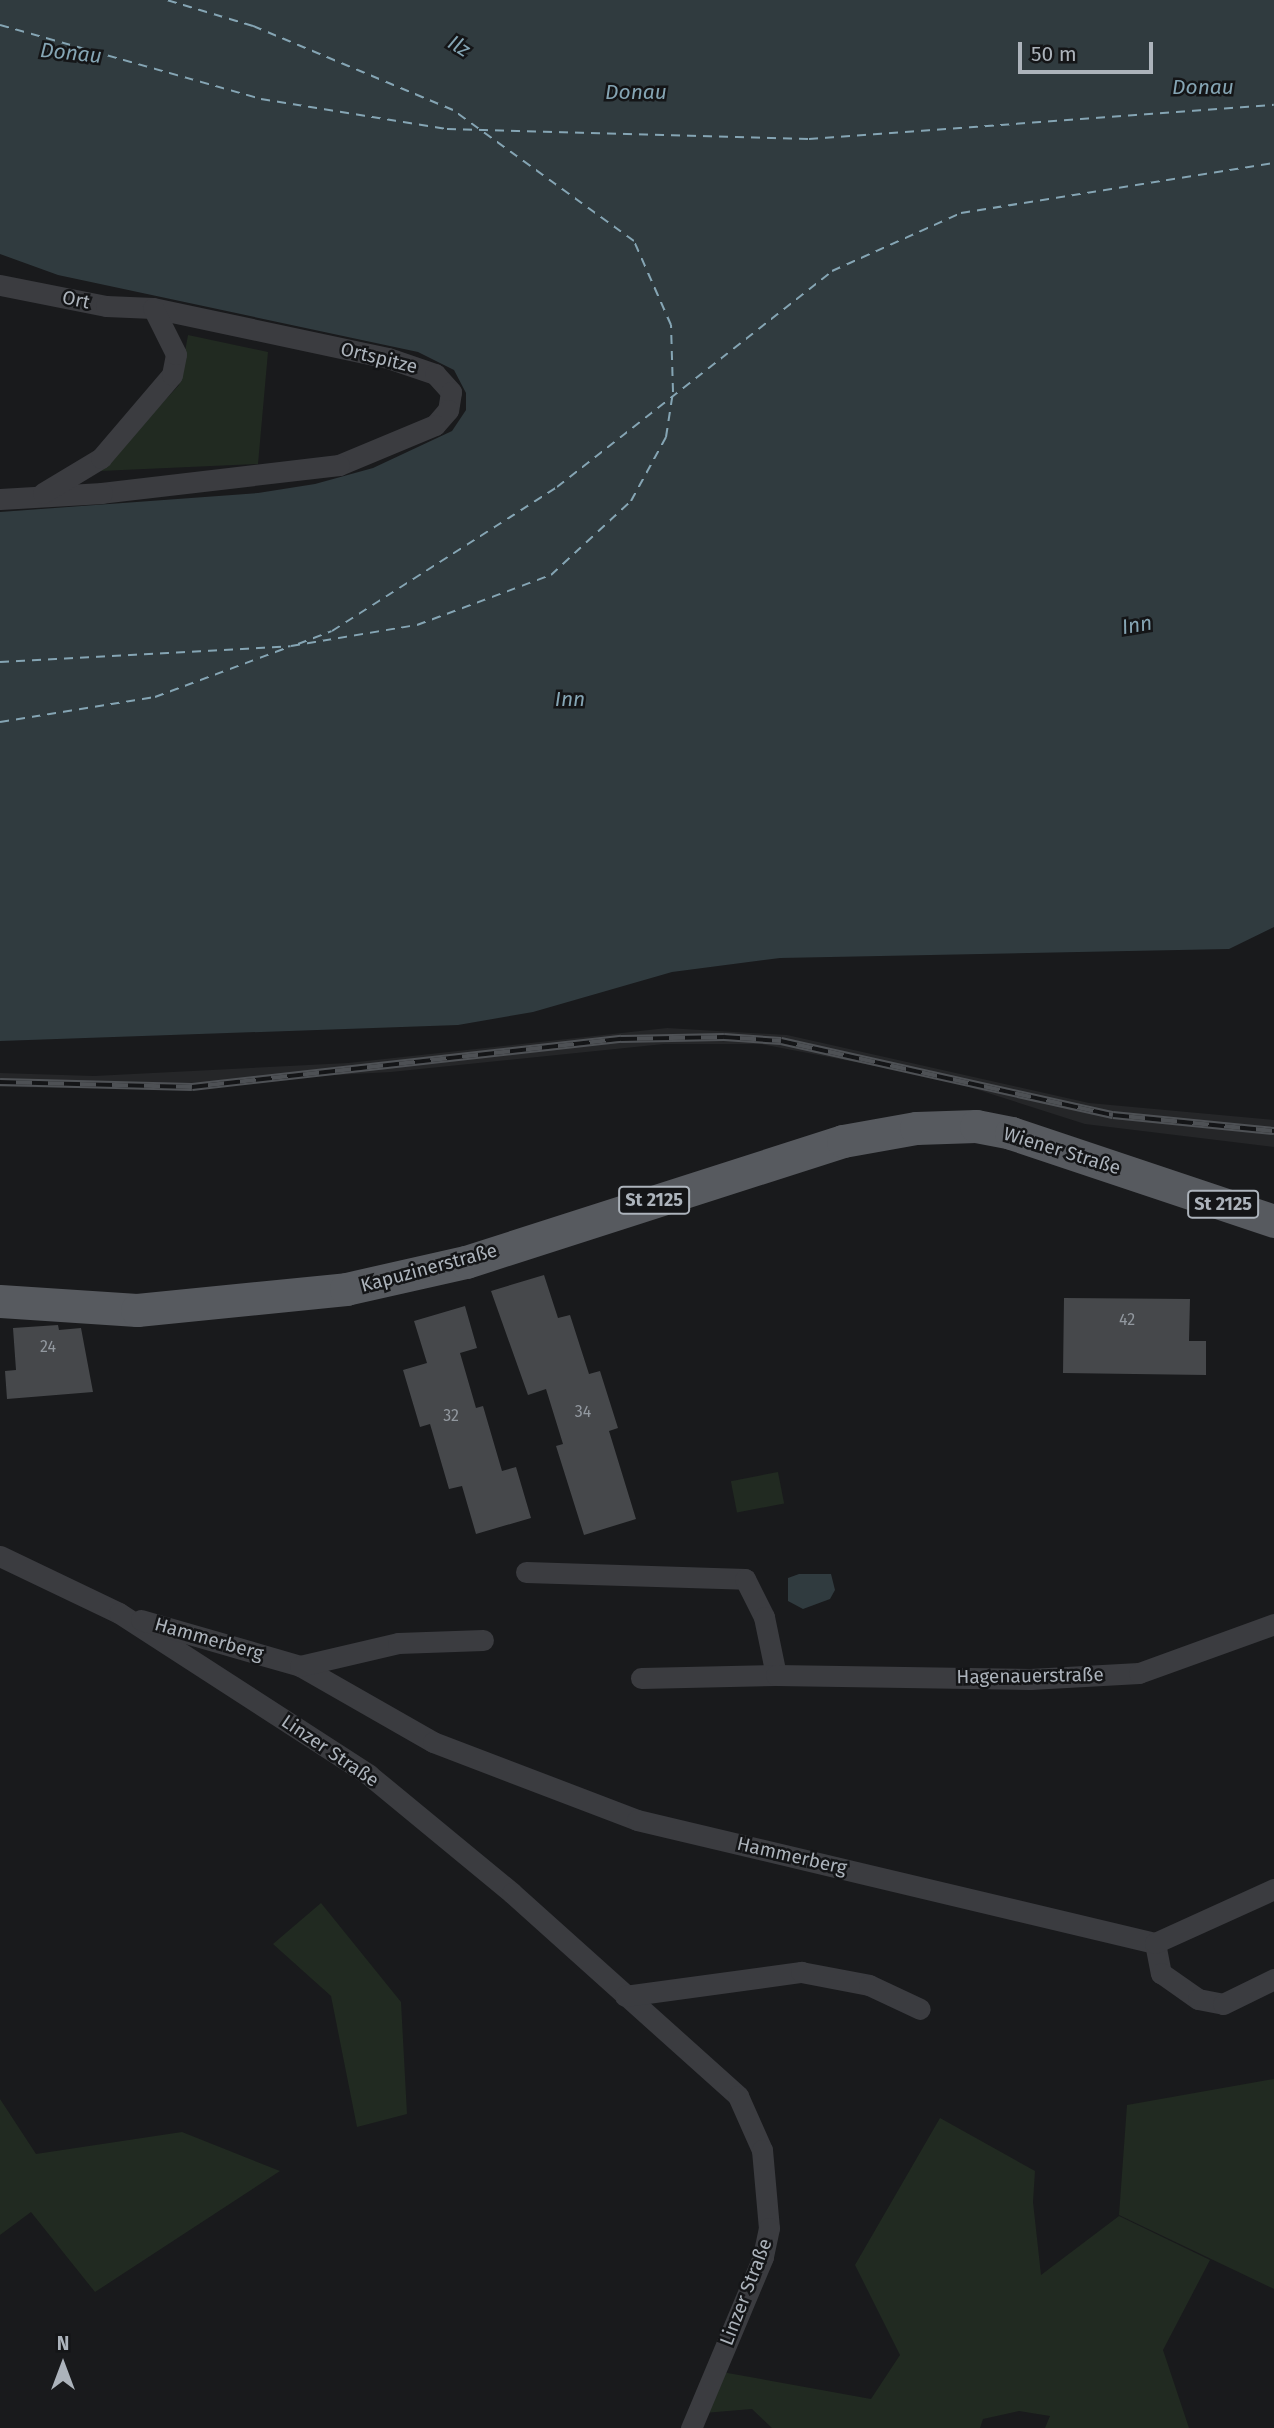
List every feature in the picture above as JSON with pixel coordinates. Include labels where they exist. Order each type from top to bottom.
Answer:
[{"type":"main road","name":"Wiener Straße","points":[[843,1141],[916,1128],[976,1126],[1054,1146],[1274,1221]]},
{"type":"main road","name":"Kapuzinerstraße","points":[[0,1301],[137,1310],[346,1289],[466,1262],[843,1141]]},
{"type":"street","name":"Ort","points":[[0,285],[106,306],[153,308]]},
{"type":"street","points":[[40,494],[101,458],[172,375],[176,354],[153,308]]},
{"type":"street","name":"Ortspitze","points":[[0,499],[40,494],[102,493],[339,465],[435,425],[448,411],[451,392],[444,381],[416,366],[153,308]]},
{"type":"street","name":"Linzer Straße","points":[[0,1556],[119,1613],[369,1775],[512,1893],[738,2096],[754,2121],[770,2195],[763,2257],[691,2428]]},
{"type":"street","points":[[526,1572],[745,1579],[764,1617],[776,1675]]},
{"type":"street","name":"Hammerberg","points":[[119,1613],[300,1666],[433,1742],[636,1820],[1155,1943]]},
{"type":"street","name":"Hagenauerstraße","points":[[641,1678],[776,1675],[1030,1679],[1139,1673],[1274,1624]]},
{"type":"street","name":"Hammerberg","points":[[300,1666],[398,1643],[483,1640]]},
{"type":"street","points":[[1274,1889],[1155,1943],[1161,1973],[1198,1998],[1223,2004],[1274,1979]]},
{"type":"street","points":[[625,1996],[801,1972],[869,1984],[920,2009]]},
{"type":"shaded area","points":[[188,335],[268,352],[258,464],[100,471],[179,385]]},
{"type":"shaded area","points":[[667,1028],[787,1035],[1089,1103],[1274,1120],[1274,1147],[1085,1124],[944,1079],[761,1044],[664,1044],[391,1072],[100,1088],[0,1087],[0,1073],[94,1076],[348,1063]]},
{"type":"shaded area","points":[[778,1472],[784,1503],[737,1513],[731,1481]]},
{"type":"shaded area","points":[[321,1903],[401,2002],[407,2114],[357,2127],[331,1996],[273,1944]]},
{"type":"shaded area","points":[[1274,2079],[1274,2289],[1119,2215],[1127,2105]]},
{"type":"shaded area","points":[[0,2099],[36,2154],[182,2132],[280,2171],[95,2292],[31,2212],[0,2235]]},
{"type":"shaded area","points":[[940,2118],[1035,2171],[1033,2202],[1041,2275],[1119,2216],[1210,2260],[1163,2350],[1189,2428],[1045,2428],[1050,2416],[1019,2411],[983,2419],[980,2428],[772,2428],[752,2409],[704,2413],[722,2372],[871,2399],[900,2355],[855,2265]]},
{"type":"water","points":[[0,0],[1274,0],[1274,927],[1229,949],[780,958],[672,972],[533,1012],[458,1025],[0,1041],[0,512],[258,493],[315,484],[373,468],[452,431],[466,410],[466,393],[454,370],[418,352],[58,275],[0,254]]},
{"type":"water","points":[[799,1574],[831,1574],[835,1590],[830,1599],[803,1609],[788,1601],[788,1578]]},
{"type":"building","points":[[544,1275],[558,1318],[570,1315],[589,1374],[600,1371],[618,1428],[609,1431],[636,1519],[584,1535],[556,1446],[563,1444],[546,1389],[528,1395],[491,1291]]},
{"type":"building","points":[[1064,1298],[1190,1299],[1189,1341],[1206,1341],[1206,1375],[1063,1373]]},
{"type":"building","points":[[465,1306],[477,1348],[460,1353],[476,1408],[483,1406],[502,1471],[516,1467],[531,1518],[476,1534],[462,1486],[449,1489],[430,1424],[420,1427],[403,1370],[427,1363],[414,1321]]},
{"type":"building","points":[[58,1325],[59,1330],[81,1328],[93,1392],[7,1399],[5,1371],[16,1370],[13,1328]]},
{"type":"ferry route","points":[[0,662],[291,646],[417,625],[551,575],[631,501],[666,437],[673,392],[671,325],[634,241],[453,110],[253,26],[167,0]]},
{"type":"ferry route","points":[[0,25],[261,99],[447,129],[809,139],[1274,105]]},
{"type":"ferry route","points":[[298,644],[332,631],[557,487],[832,271],[961,213],[1274,163]]},
{"type":"ferry route","points":[[0,722],[155,697],[286,648]]},
{"type":"railway","points":[[0,1082],[192,1087],[621,1039],[724,1037],[781,1041],[1113,1115],[1274,1131]]},
{"type":"water label","name":"Ilz","points":[[459,46]]},
{"type":"water label","name":"Donau","points":[[71,53]]},
{"type":"water label","name":"Donau","points":[[1203,87]]},
{"type":"water label","name":"Donau","points":[[636,92]]},
{"type":"water label","name":"Inn","points":[[1137,625]]},
{"type":"water label","name":"Inn","points":[[570,699]]}]
